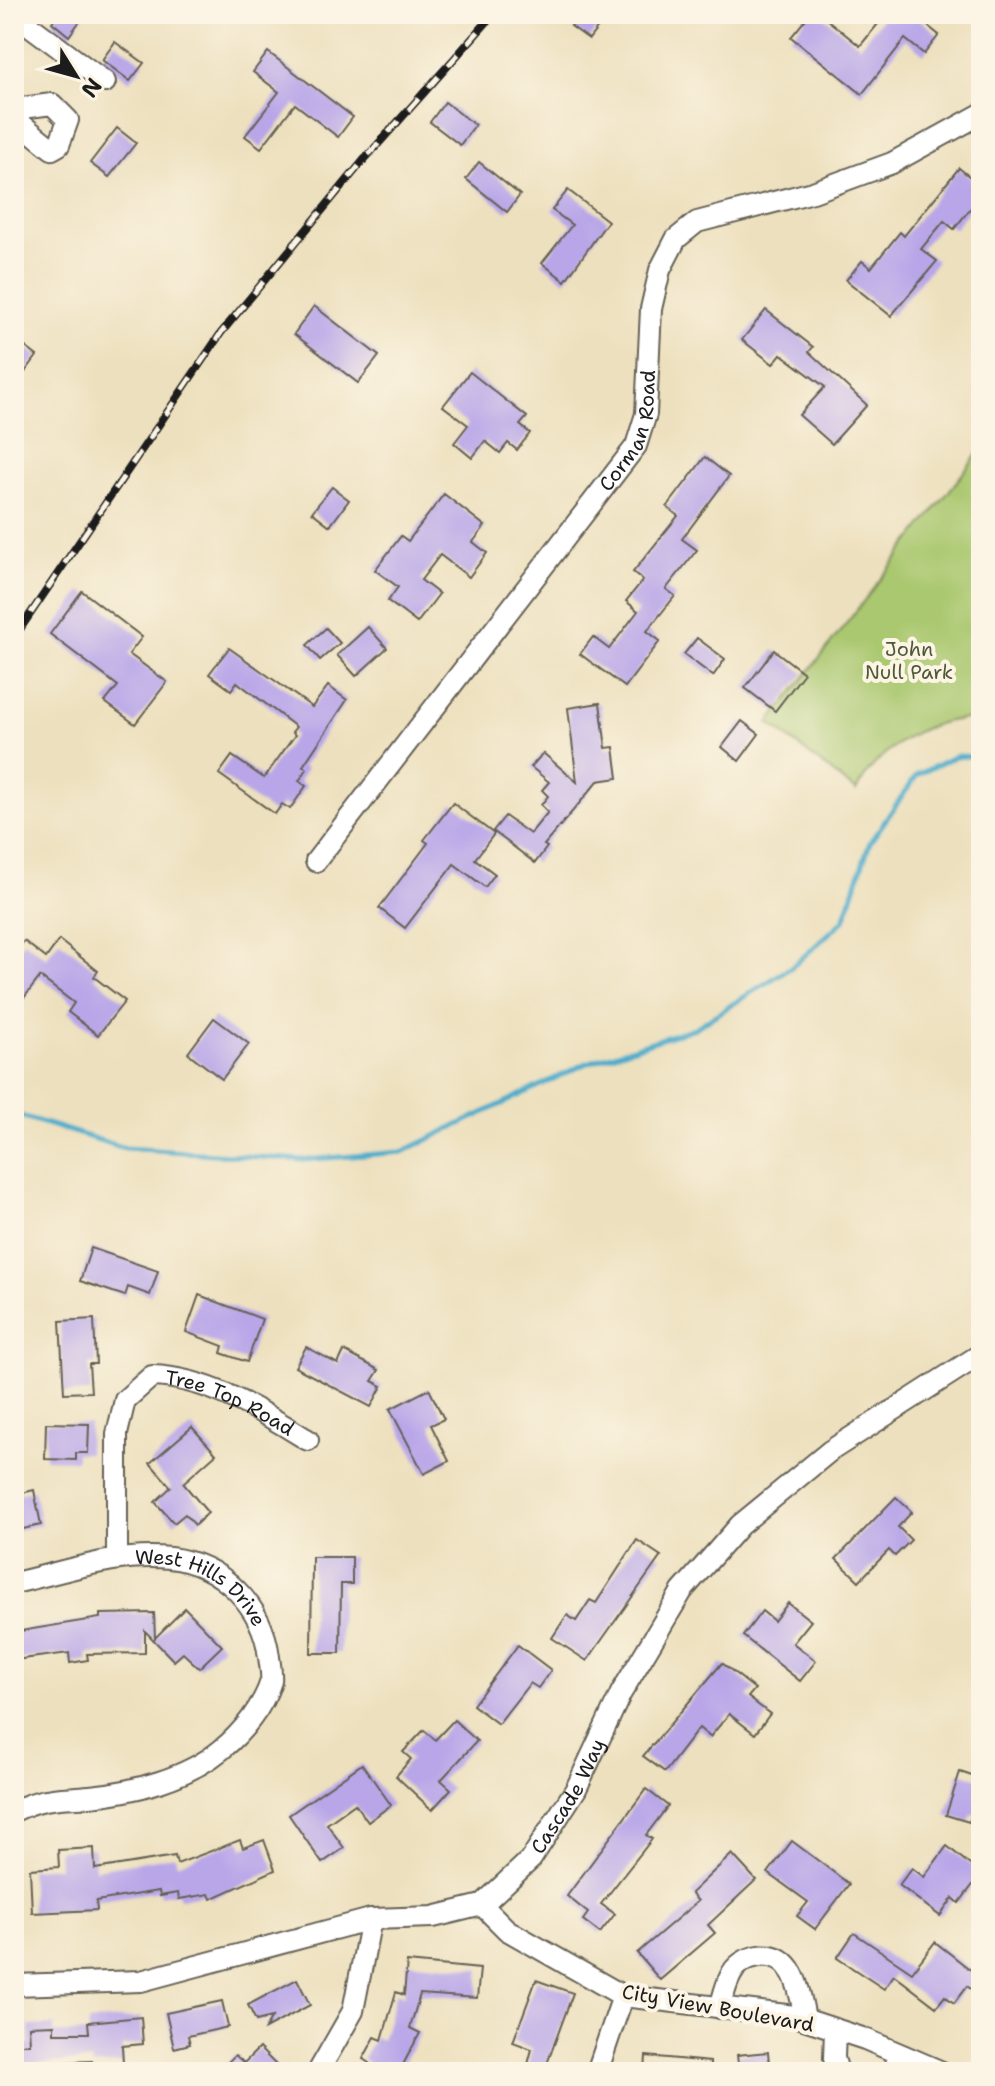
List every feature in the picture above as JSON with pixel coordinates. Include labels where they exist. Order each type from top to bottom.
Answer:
[{"type":"street","points":[[14,14],[105,82]]},
{"type":"street","points":[[14,109],[52,104],[59,107],[68,120],[59,145],[52,149],[14,118]]},
{"type":"street","name":"Corman Road","points":[[316,861],[636,446],[646,414],[651,309],[660,270],[676,239],[697,222],[813,192],[892,163],[981,114]]},
{"type":"street","name":"Cascade Way","points":[[15,1981],[141,1981],[371,1919],[433,1917],[482,1905],[531,1859],[576,1789],[621,1693],[682,1591],[740,1525],[830,1451],[981,1354]]},
{"type":"street","name":"Tree Top Road","points":[[117,1558],[117,1434],[125,1400],[152,1376],[177,1377],[247,1403],[308,1440]]},
{"type":"street","name":"West Hills Drive","points":[[14,1583],[117,1558],[170,1558],[209,1569],[243,1595],[266,1633],[271,1680],[251,1720],[220,1751],[174,1778],[93,1796],[40,1798],[14,1811]]},
{"type":"street","name":"City View Boulevard","points":[[482,1905],[507,1930],[623,1996],[805,2019],[942,2072]]},
{"type":"street","points":[[318,2072],[353,2011],[371,1919]]},
{"type":"street","points":[[720,2008],[730,1975],[746,1958],[769,1954],[785,1962],[800,1987],[805,2019]]},
{"type":"street","points":[[597,2072],[623,1996]]},
{"type":"street","name":"City View Boulevard","points":[[835,2029],[834,2058],[838,2072]]},
{"type":"street","points":[[890,2072],[904,2056]]},
{"type":"green space","name":"John Null Park","points":[[981,450],[981,719],[944,722],[908,737],[878,761],[856,791],[769,723]]},
{"type":"building","points":[[58,14],[85,14],[69,36],[52,22]]},
{"type":"building","points":[[581,14],[608,14],[589,39],[571,26]]},
{"type":"building","points":[[810,14],[820,14],[860,46],[886,14],[913,14],[939,35],[924,54],[905,39],[862,94],[791,37]]},
{"type":"building","points":[[115,42],[144,63],[130,81],[102,60]]},
{"type":"building","points":[[268,52],[353,117],[338,137],[295,104],[261,148],[245,136],[279,92],[253,72]]},
{"type":"building","points":[[445,102],[475,125],[460,145],[430,122]]},
{"type":"building","points":[[117,128],[136,143],[109,177],[90,163]]},
{"type":"building","points":[[479,162],[520,195],[507,212],[466,179]]},
{"type":"building","points":[[959,168],[981,186],[981,195],[954,229],[944,221],[921,249],[937,261],[891,316],[846,280],[862,261],[871,268],[900,232],[904,236]]},
{"type":"building","points":[[568,190],[608,221],[565,281],[542,263],[572,225],[552,210]]},
{"type":"building","points":[[314,306],[379,356],[358,383],[294,334]]},
{"type":"building","points":[[766,310],[813,347],[809,352],[867,405],[832,444],[799,415],[825,387],[781,354],[773,364],[742,340]]},
{"type":"building","points":[[14,338],[37,356],[14,387]]},
{"type":"building","points":[[470,372],[527,417],[520,425],[530,433],[517,450],[508,443],[500,453],[485,441],[472,458],[454,443],[468,425],[443,406]]},
{"type":"building","points":[[705,457],[729,476],[682,539],[697,550],[666,589],[675,596],[647,631],[660,641],[625,687],[580,654],[593,637],[609,649],[638,611],[626,601],[643,580],[633,572],[678,516],[667,507]]},
{"type":"building","points":[[332,487],[349,500],[330,526],[312,512]]},
{"type":"building","points":[[444,494],[485,526],[473,542],[487,553],[469,577],[440,555],[421,580],[439,594],[417,623],[388,601],[398,587],[375,570],[401,536],[408,541]]},
{"type":"building","points":[[82,591],[142,637],[129,654],[167,682],[135,724],[105,702],[118,686],[50,634]]},
{"type":"building","points":[[368,627],[387,648],[356,676],[337,655]]},
{"type":"building","points":[[326,628],[340,643],[320,660],[307,645]]},
{"type":"building","points":[[697,638],[725,659],[713,676],[684,654]]},
{"type":"building","points":[[229,648],[312,707],[328,686],[347,700],[303,766],[307,769],[299,781],[306,786],[290,809],[282,804],[275,814],[219,774],[232,756],[264,778],[295,735],[292,732],[296,727],[237,682],[231,690],[209,674]]},
{"type":"building","points":[[774,650],[804,673],[775,711],[745,688]]},
{"type":"building","points":[[600,703],[606,748],[614,747],[618,778],[598,781],[544,845],[547,847],[535,863],[493,831],[505,816],[530,834],[548,812],[541,805],[548,796],[542,790],[549,782],[531,767],[543,753],[577,782],[568,708]]},
{"type":"building","points":[[742,721],[759,734],[739,761],[722,747]]},
{"type":"building","points":[[453,803],[494,834],[475,859],[495,874],[485,887],[454,864],[405,928],[379,908],[428,843],[424,840]]},
{"type":"building","points":[[59,940],[98,971],[94,977],[125,1001],[98,1035],[68,1012],[74,1003],[40,977],[23,999],[14,992],[14,954],[24,941],[46,958]]},
{"type":"building","points":[[214,1018],[249,1044],[222,1079],[188,1053]]},
{"type":"building","points":[[91,1248],[158,1271],[150,1295],[128,1287],[125,1296],[80,1281]]},
{"type":"building","points":[[199,1295],[262,1319],[247,1362],[221,1353],[223,1346],[186,1332]]},
{"type":"building","points":[[94,1319],[96,1364],[89,1364],[91,1392],[64,1393],[60,1321]]},
{"type":"building","points":[[306,1347],[338,1364],[344,1351],[379,1370],[372,1381],[382,1386],[371,1407],[295,1367]]},
{"type":"building","points":[[429,1389],[444,1419],[431,1425],[449,1461],[424,1474],[390,1409]]},
{"type":"building","points":[[46,1423],[89,1424],[88,1453],[76,1453],[76,1460],[45,1459]]},
{"type":"building","points":[[192,1427],[216,1454],[183,1483],[208,1513],[195,1525],[185,1514],[174,1523],[155,1502],[171,1487],[150,1463]]},
{"type":"building","points":[[34,1490],[41,1525],[14,1531],[14,1495]]},
{"type":"building","points":[[896,1497],[912,1512],[898,1527],[911,1540],[895,1556],[889,1550],[859,1581],[836,1559]]},
{"type":"building","points":[[637,1540],[661,1556],[587,1661],[552,1638],[567,1615],[576,1621],[590,1600],[596,1603]]},
{"type":"building","points":[[312,1557],[352,1557],[352,1584],[341,1584],[340,1653],[311,1653]]},
{"type":"building","points":[[788,1603],[811,1621],[793,1643],[816,1661],[800,1681],[743,1636],[762,1611],[774,1621]]},
{"type":"building","points":[[185,1608],[222,1646],[199,1668],[183,1653],[174,1661],[145,1631],[145,1653],[87,1654],[88,1660],[70,1663],[69,1653],[14,1660],[14,1632],[100,1618],[100,1614],[154,1613],[155,1638]]},
{"type":"building","points":[[518,1645],[551,1670],[538,1688],[530,1683],[498,1724],[473,1705]]},
{"type":"building","points":[[722,1663],[755,1689],[748,1697],[770,1714],[755,1734],[729,1714],[710,1737],[699,1728],[665,1772],[643,1756]]},
{"type":"building","points":[[454,1720],[477,1741],[441,1780],[451,1789],[432,1810],[396,1776],[411,1759],[403,1752],[424,1730],[435,1740]]},
{"type":"building","points":[[362,1764],[391,1805],[368,1822],[355,1804],[327,1824],[344,1848],[322,1863],[289,1815]]},
{"type":"building","points":[[960,1772],[981,1779],[981,1817],[972,1814],[969,1822],[946,1815]]},
{"type":"building","points":[[646,1789],[668,1806],[646,1835],[652,1839],[601,1904],[615,1914],[600,1933],[583,1920],[588,1913],[567,1896]]},
{"type":"building","points":[[240,1840],[243,1848],[264,1840],[275,1870],[211,1899],[209,1894],[179,1899],[178,1893],[160,1896],[159,1891],[96,1901],[97,1910],[32,1913],[30,1869],[59,1867],[58,1850],[94,1848],[95,1869],[175,1856],[177,1864]]},
{"type":"building","points":[[792,1841],[849,1884],[815,1929],[797,1916],[808,1902],[768,1873]]},
{"type":"building","points":[[947,1846],[981,1874],[959,1903],[953,1898],[940,1916],[899,1885],[912,1868],[924,1877]]},
{"type":"building","points":[[732,1854],[756,1880],[708,1925],[715,1933],[660,1980],[637,1953],[698,1901],[691,1893]]},
{"type":"building","points":[[854,1933],[912,1972],[935,1942],[981,1978],[981,1997],[967,1986],[954,2003],[945,1996],[936,2007],[894,1975],[884,1989],[837,1958]]},
{"type":"building","points":[[407,1962],[480,1969],[477,1998],[420,1994],[410,2028],[420,2033],[399,2072],[364,2072],[369,2063],[363,2059],[375,2037],[382,2040],[396,1992],[404,1995]]},
{"type":"building","points":[[297,1979],[310,2005],[265,2029],[272,2017],[256,2021],[248,2005]]},
{"type":"building","points":[[536,1980],[573,1993],[544,2072],[526,2072],[532,2049],[513,2042]]},
{"type":"building","points":[[222,2001],[228,2027],[188,2036],[190,2044],[174,2048],[166,2013]]},
{"type":"building","points":[[141,2017],[143,2044],[122,2046],[123,2063],[92,2066],[92,2061],[14,2064],[14,2044],[30,2044],[29,2026],[54,2025],[54,2033],[89,2033],[88,2022]]},
{"type":"building","points":[[259,2048],[276,2065],[269,2072],[218,2072],[235,2055],[244,2063]]},
{"type":"building","points":[[768,2052],[770,2072],[739,2072],[737,2055]]},
{"type":"building","points":[[646,2056],[710,2062],[710,2072],[645,2072]]},
{"type":"waterway","points":[[14,1114],[125,1148],[303,1160],[402,1152],[587,1063],[695,1028],[793,966],[844,920],[870,842],[917,775],[956,756],[981,757]]},
{"type":"railway","points":[[14,638],[221,333],[363,161],[494,14]]}]
